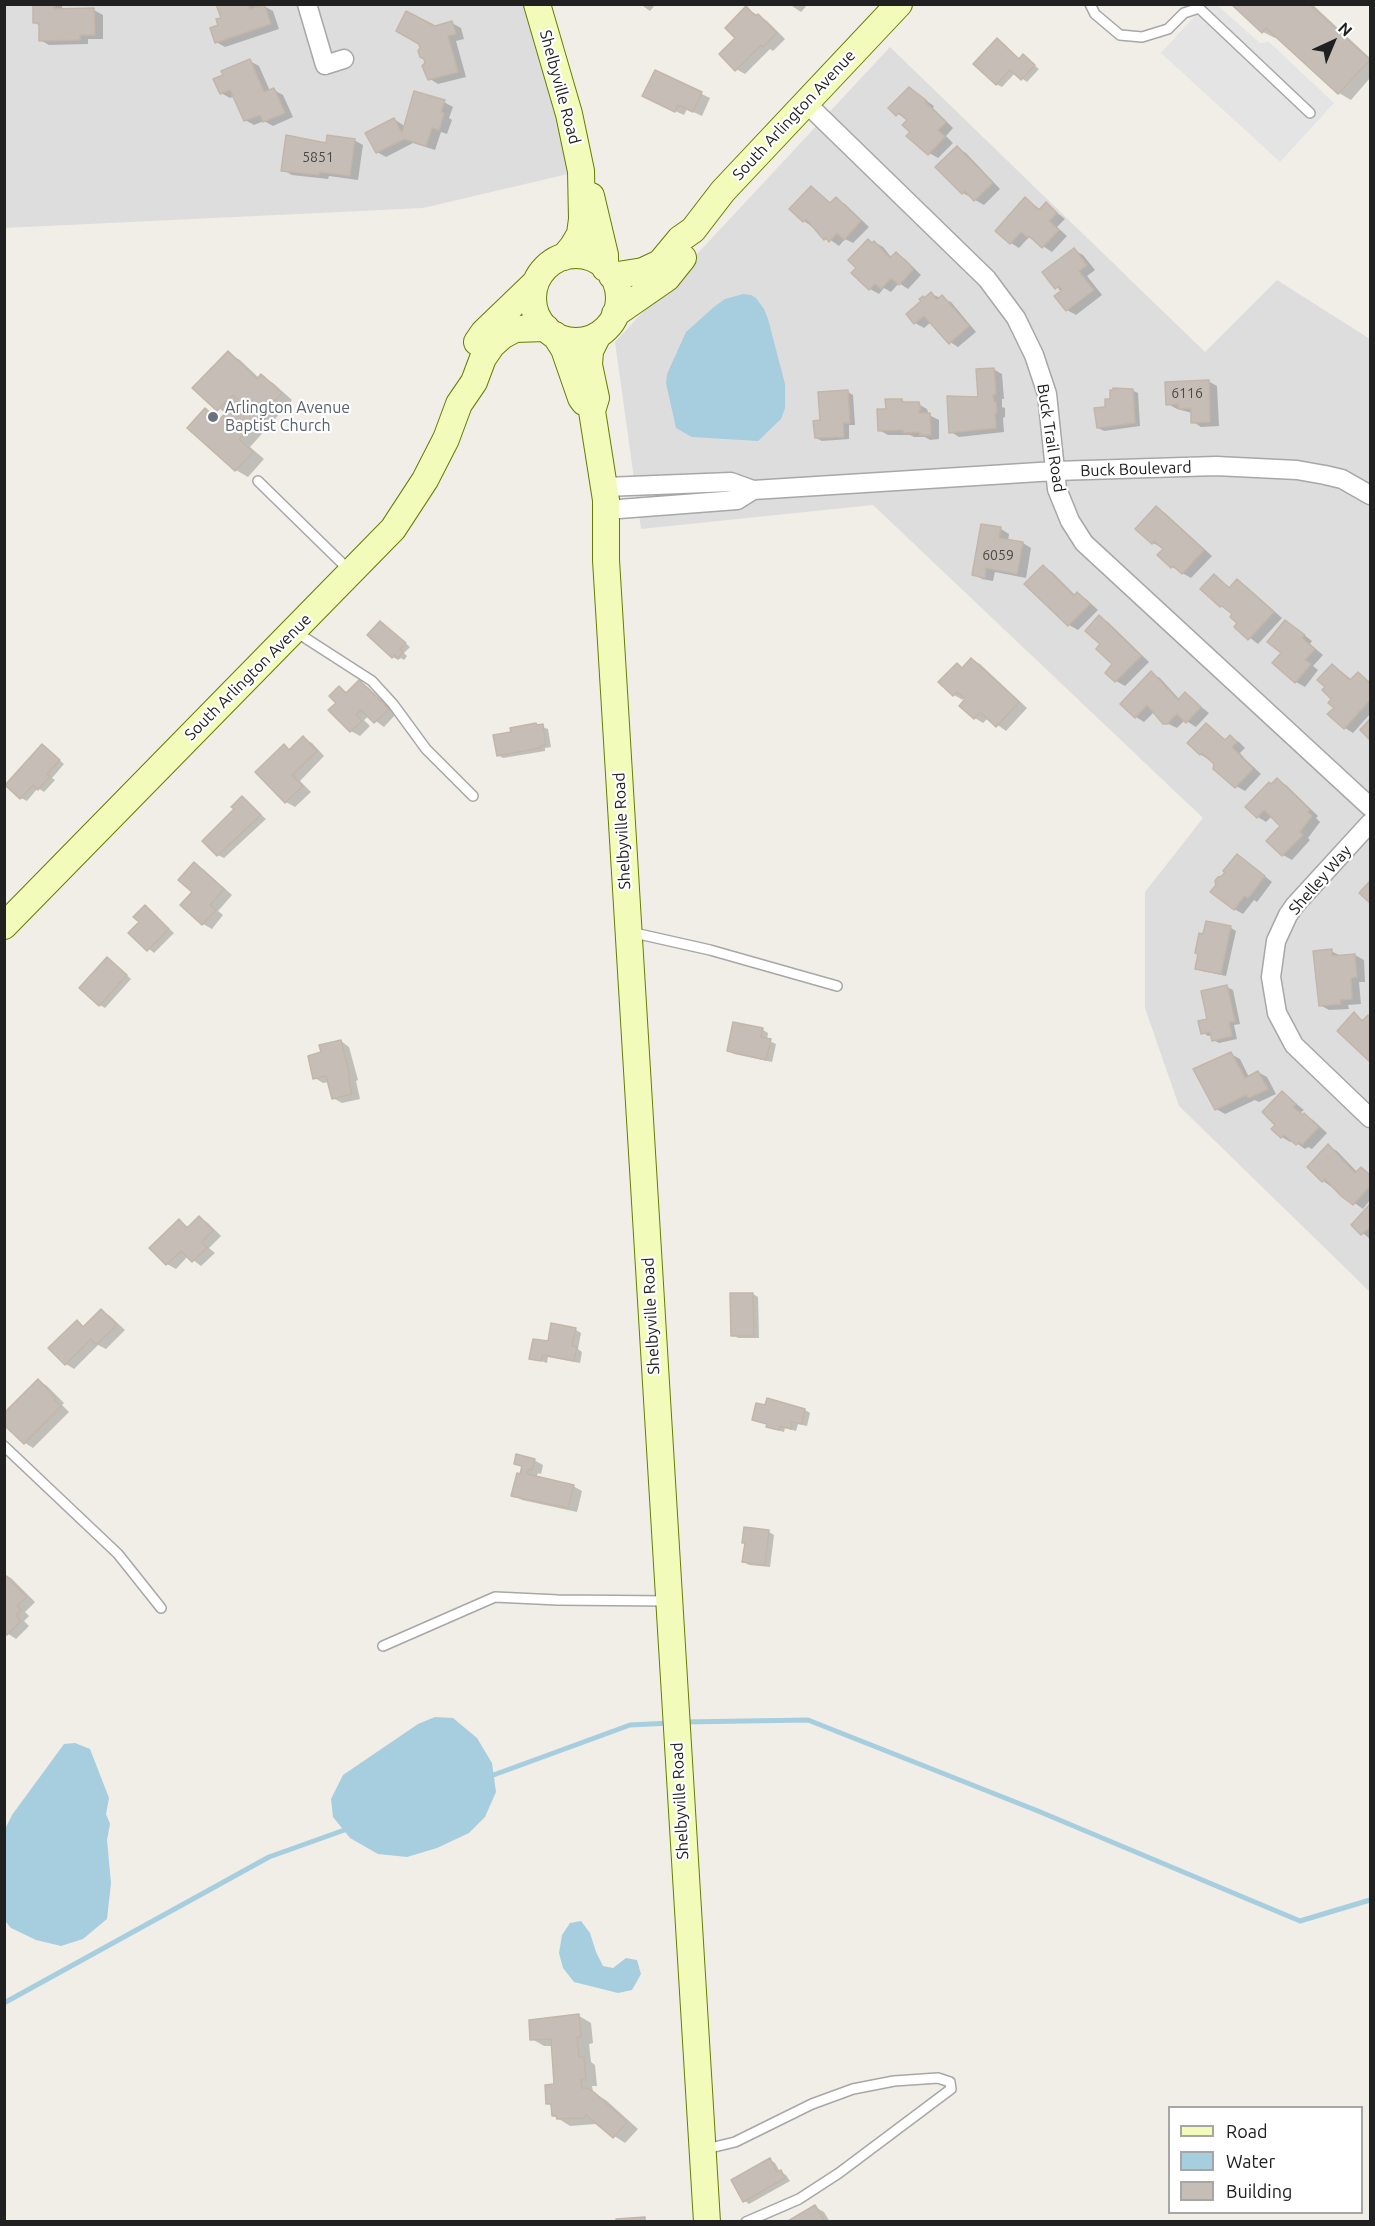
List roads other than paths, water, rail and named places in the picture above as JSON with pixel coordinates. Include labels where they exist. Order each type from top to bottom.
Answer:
[{"type":"main road","name":"Shelbyville Road","points":[[537,4],[569,114],[581,171]]},
{"type":"main road","name":"South Arlington Avenue","points":[[609,272],[639,272],[654,267],[667,255],[680,239],[693,230],[723,191],[805,102],[899,4]]},
{"type":"main road","points":[[581,171],[580,234],[564,257],[545,268],[536,282],[533,293],[535,309],[564,349],[581,398],[592,411]]},
{"type":"main road","points":[[581,171],[594,203],[609,272],[618,298],[615,314],[610,324],[598,335],[590,351],[589,365],[596,398],[592,411]]},
{"type":"main road","name":"South Arlington Avenue","points":[[615,314],[657,286],[674,271],[690,248],[693,230]]},
{"type":"main road","points":[[564,257],[586,257],[609,272]]},
{"type":"main road","name":"South Arlington Avenue","points":[[459,404],[461,377],[477,343],[484,332],[536,282]]},
{"type":"main road","name":"South Arlington Avenue","points":[[4,926],[376,548],[404,514],[425,480],[446,439],[459,404],[474,382],[487,351],[498,339],[515,330],[550,332]]},
{"type":"main road","points":[[550,332],[576,340],[598,335]]},
{"type":"main road","name":"Shelbyville Road","points":[[592,411],[605,499],[606,560],[707,2222]]},
{"type":"street","points":[[307,4],[325,65],[344,59]]},
{"type":"street","name":"Buck Trail Road","points":[[805,102],[987,279],[1016,318],[1031,348],[1042,378],[1050,410],[1055,471],[1063,505],[1084,543],[1371,807]]},
{"type":"street","name":"Buck Boulevard","points":[[605,499],[737,500],[753,490],[1055,471],[1216,466],[1297,470],[1342,479],[1371,495]]},
{"type":"street","name":"Shelley Way","points":[[1371,824],[1288,915],[1273,953],[1271,977],[1277,1013],[1294,1045],[1371,1118]]},
{"type":"lane","points":[[1090,4],[1095,14],[1120,35],[1142,37],[1168,29],[1184,13],[1199,8],[1310,113]]},
{"type":"lane","points":[[258,481],[352,572]]},
{"type":"lane","points":[[294,630],[372,681],[393,704],[426,749],[473,796]]},
{"type":"lane","points":[[628,931],[710,950],[837,986]]},
{"type":"lane","points":[[4,1446],[118,1554],[161,1608]]},
{"type":"lane","points":[[383,1646],[495,1597],[668,1601]]},
{"type":"lane","points":[[702,2150],[735,2142],[812,2104],[853,2089],[894,2080],[938,2078],[950,2082],[951,2089],[839,2173],[799,2199],[752,2220]]},
{"type":"water","points":[[743,294],[756,298],[768,319],[785,384],[785,408],[781,419],[758,441],[692,437],[676,428],[666,383],[667,374],[686,332],[725,299]]},
{"type":"water","points":[[435,1717],[453,1718],[477,1738],[492,1763],[496,1792],[485,1817],[469,1833],[437,1848],[407,1857],[378,1854],[350,1838],[333,1817],[331,1799],[343,1775],[418,1724]]},
{"type":"water","points":[[75,1743],[90,1749],[109,1798],[106,1814],[110,1824],[107,1840],[111,1883],[107,1919],[83,1939],[61,1946],[36,1940],[11,1928],[5,1921],[5,1829],[12,1815],[64,1744]]},
{"type":"water","points":[[581,1921],[590,1933],[603,1966],[613,1968],[626,1958],[637,1960],[641,1974],[632,1990],[618,1993],[574,1982],[563,1968],[559,1953],[562,1935],[570,1923]]},
{"type":"waterway","points":[[683,1722],[808,1720],[1038,1811],[1300,1921],[1370,1900]]},
{"type":"waterway","points":[[488,1777],[630,1725],[671,1723]]},
{"type":"waterway","points":[[4,2003],[269,1857],[350,1828]]},
{"type":"place","name":"Arlington Avenue Baptist Church","points":[[213,417]]}]
